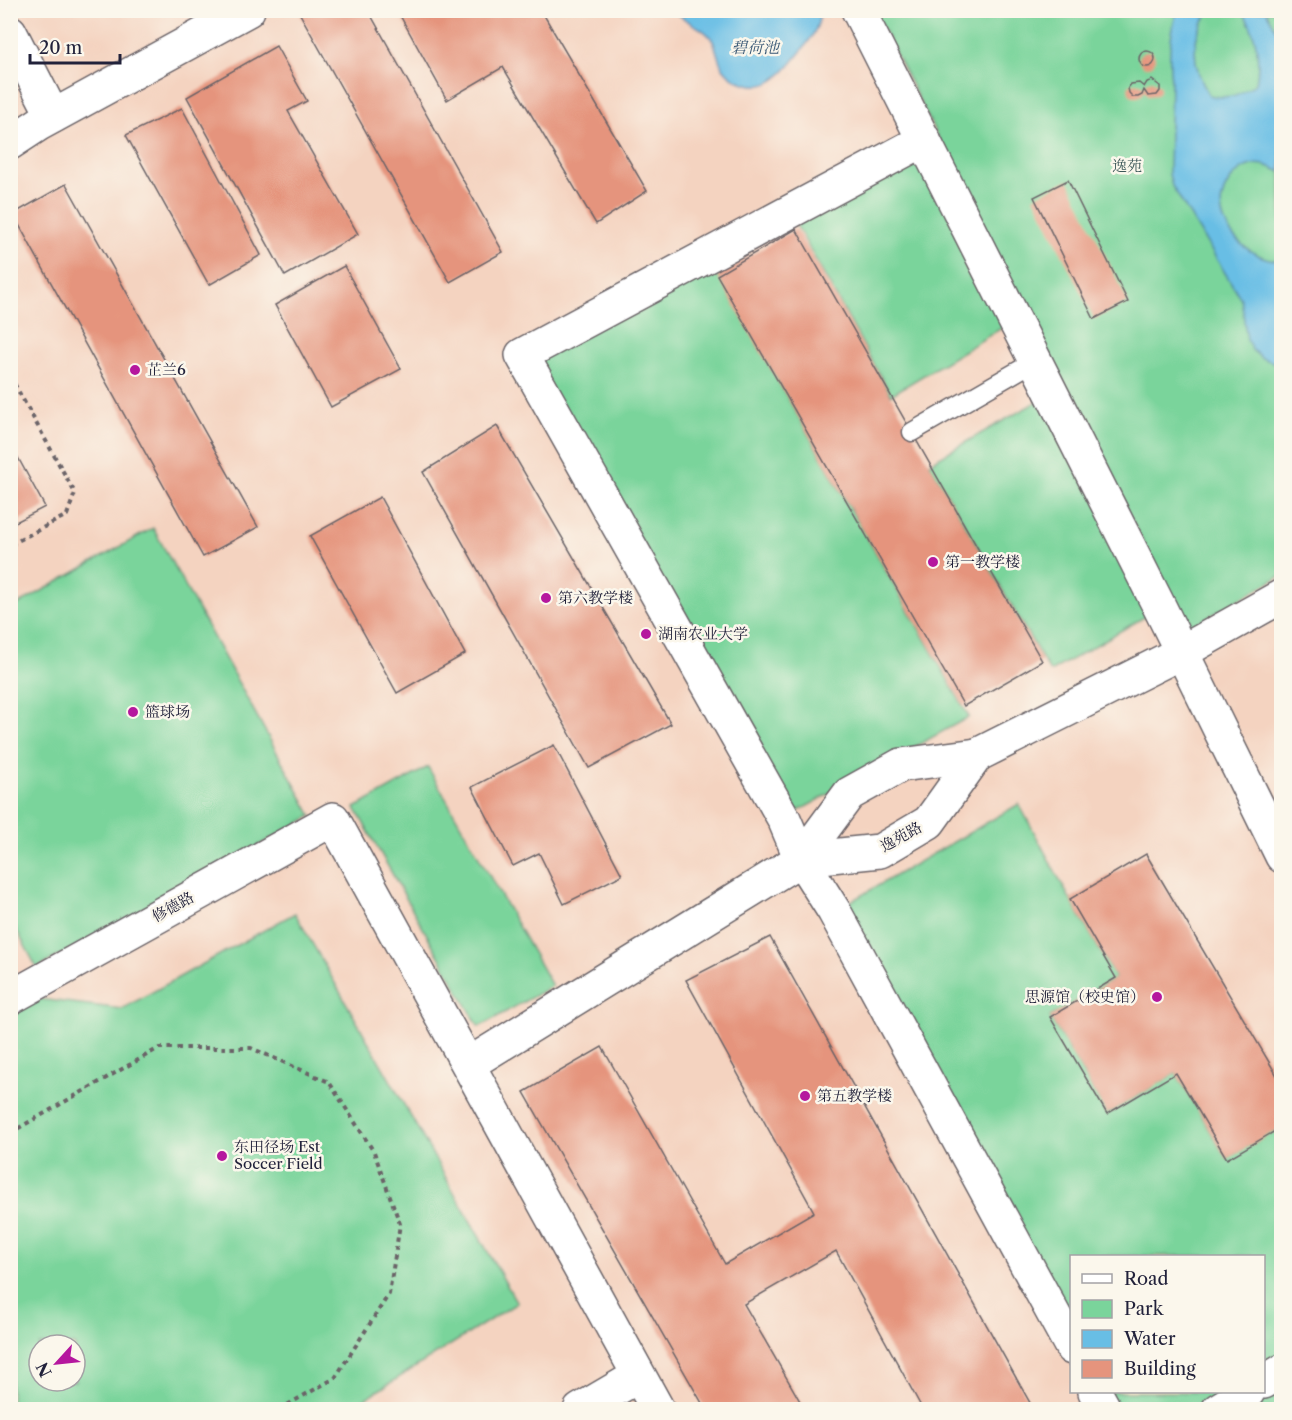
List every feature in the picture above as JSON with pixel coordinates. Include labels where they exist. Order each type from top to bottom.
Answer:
[{"type":"street","points":[[10,143],[53,116],[248,10]]},
{"type":"street","points":[[858,10],[1182,652],[1281,856]]},
{"type":"street","points":[[10,32],[53,116]]},
{"type":"street","points":[[924,140],[522,355],[778,809],[801,859],[834,911],[1070,1346]]},
{"type":"street","name":"逸苑路","points":[[469,1064],[801,859],[880,851],[929,822],[977,755],[1182,652],[1281,596]]},
{"type":"street","points":[[801,859],[849,794],[901,765],[977,755]]},
{"type":"street","name":"修德路","points":[[12,997],[333,819],[469,1064]]},
{"type":"street","points":[[469,1064],[658,1410]]},
{"type":"street","points":[[1265,1381],[1281,1371]]},
{"type":"street","points":[[580,1410],[638,1376]]},
{"type":"street","points":[[1096,1393],[1105,1410]]},
{"type":"street","points":[[1218,1410],[1246,1393]]},
{"type":"lane","points":[[912,432],[1035,361]]},
{"type":"path","points":[[10,376],[75,494],[68,515],[10,545]]},
{"type":"path","points":[[10,1133],[159,1048],[252,1048],[329,1082],[374,1152],[400,1224],[389,1294],[334,1378],[278,1410]]},
{"type":"shaded area","name":"湖南农业大学","points":[[10,11],[1281,11],[1281,1409],[11,1409]]},
{"type":"green space","name":"逸苑","points":[[874,11],[1281,11],[1281,576],[1187,629]]},
{"type":"green space","points":[[924,140],[1015,320],[891,395],[789,212]]},
{"type":"green space","points":[[707,256],[969,717],[784,819],[522,355]]},
{"type":"green space","points":[[1052,393],[1160,608],[1050,672],[929,463]]},
{"type":"green space","name":"篮球场","points":[[153,528],[312,816],[37,968],[11,920],[10,609]]},
{"type":"green space","points":[[428,767],[552,986],[479,1027],[355,808]]},
{"type":"green space","points":[[1019,804],[1116,978],[1050,1017],[1107,1114],[1176,1073],[1227,1159],[1275,1130],[1281,1136],[1281,1409],[1105,1409],[1096,1393],[1265,1393],[1265,1255],[1070,1255],[1070,1346],[834,911]]},
{"type":"green space","name":"东田径场 Est Soccer Field","points":[[295,913],[517,1303],[349,1409],[11,1409],[10,998],[14,996],[122,1009]]},
{"type":"water","name":"碧荷池","points":[[675,11],[819,11],[816,29],[796,58],[775,79],[766,84],[753,85],[739,81],[727,73],[708,34]]},
{"type":"water","points":[[1177,11],[1210,11],[1199,32],[1195,53],[1199,74],[1209,95],[1222,97],[1234,95],[1256,83],[1258,65],[1256,46],[1251,27],[1242,11],[1266,11],[1281,34],[1281,172],[1257,164],[1243,168],[1227,185],[1222,198],[1221,210],[1230,232],[1238,241],[1259,256],[1281,260],[1281,365],[1262,358],[1252,350],[1247,340],[1241,299],[1172,186],[1169,174],[1170,54]]},
{"type":"building","points":[[305,10],[368,10],[503,252],[450,282],[300,14]]},
{"type":"building","points":[[397,10],[541,10],[647,191],[596,224],[503,67],[447,100]]},
{"type":"building","points":[[276,46],[307,101],[288,111],[358,234],[285,276],[187,97]]},
{"type":"building","points":[[1147,51],[1153,53],[1155,59],[1153,65],[1147,67],[1141,65],[1139,59],[1141,53]]},
{"type":"building","points":[[1152,80],[1160,86],[1157,95],[1148,96],[1144,90],[1138,97],[1133,97],[1129,93],[1128,88],[1131,84],[1139,83],[1144,87]]},
{"type":"building","points":[[182,108],[261,255],[209,285],[126,135]]},
{"type":"building","points":[[1068,180],[1128,302],[1094,319],[1034,197]]},
{"type":"building","name":"芷兰6","points":[[66,184],[258,527],[203,557],[13,214]]},
{"type":"building","name":"第一教学楼","points":[[796,229],[1042,661],[964,706],[717,275]]},
{"type":"building","points":[[344,266],[401,369],[331,407],[275,305]]},
{"type":"building","name":"第六教学楼","points":[[497,426],[671,724],[589,768],[423,472]]},
{"type":"building","points":[[10,443],[45,507],[10,525]]},
{"type":"building","points":[[380,497],[465,654],[397,693],[310,536]]},
{"type":"building","points":[[554,745],[622,875],[564,904],[539,853],[513,866],[472,787]]},
{"type":"building","name":"思源馆（校史馆）","points":[[1146,854],[1282,1084],[1282,1127],[1227,1159],[1176,1073],[1107,1114],[1050,1017],[1116,978],[1070,899]]},
{"type":"building","points":[[770,937],[1034,1410],[923,1410],[836,1251],[744,1304],[805,1410],[706,1410],[524,1092],[602,1047],[725,1264],[814,1212],[686,980]]},
{"type":"place","name":"芷兰6","points":[[135,370]]},
{"type":"place","name":"第一教学楼","points":[[933,562]]},
{"type":"place","name":"第六教学楼","points":[[546,598]]},
{"type":"place","name":"湖南农业大学","points":[[646,634]]},
{"type":"place","name":"篮球场","points":[[133,712]]},
{"type":"place","name":"思源馆（校史馆）","points":[[1157,997]]},
{"type":"place","name":"第五教学楼","points":[[805,1096]]},
{"type":"place","name":"东田径场 Est Soccer Field","points":[[222,1156]]}]
